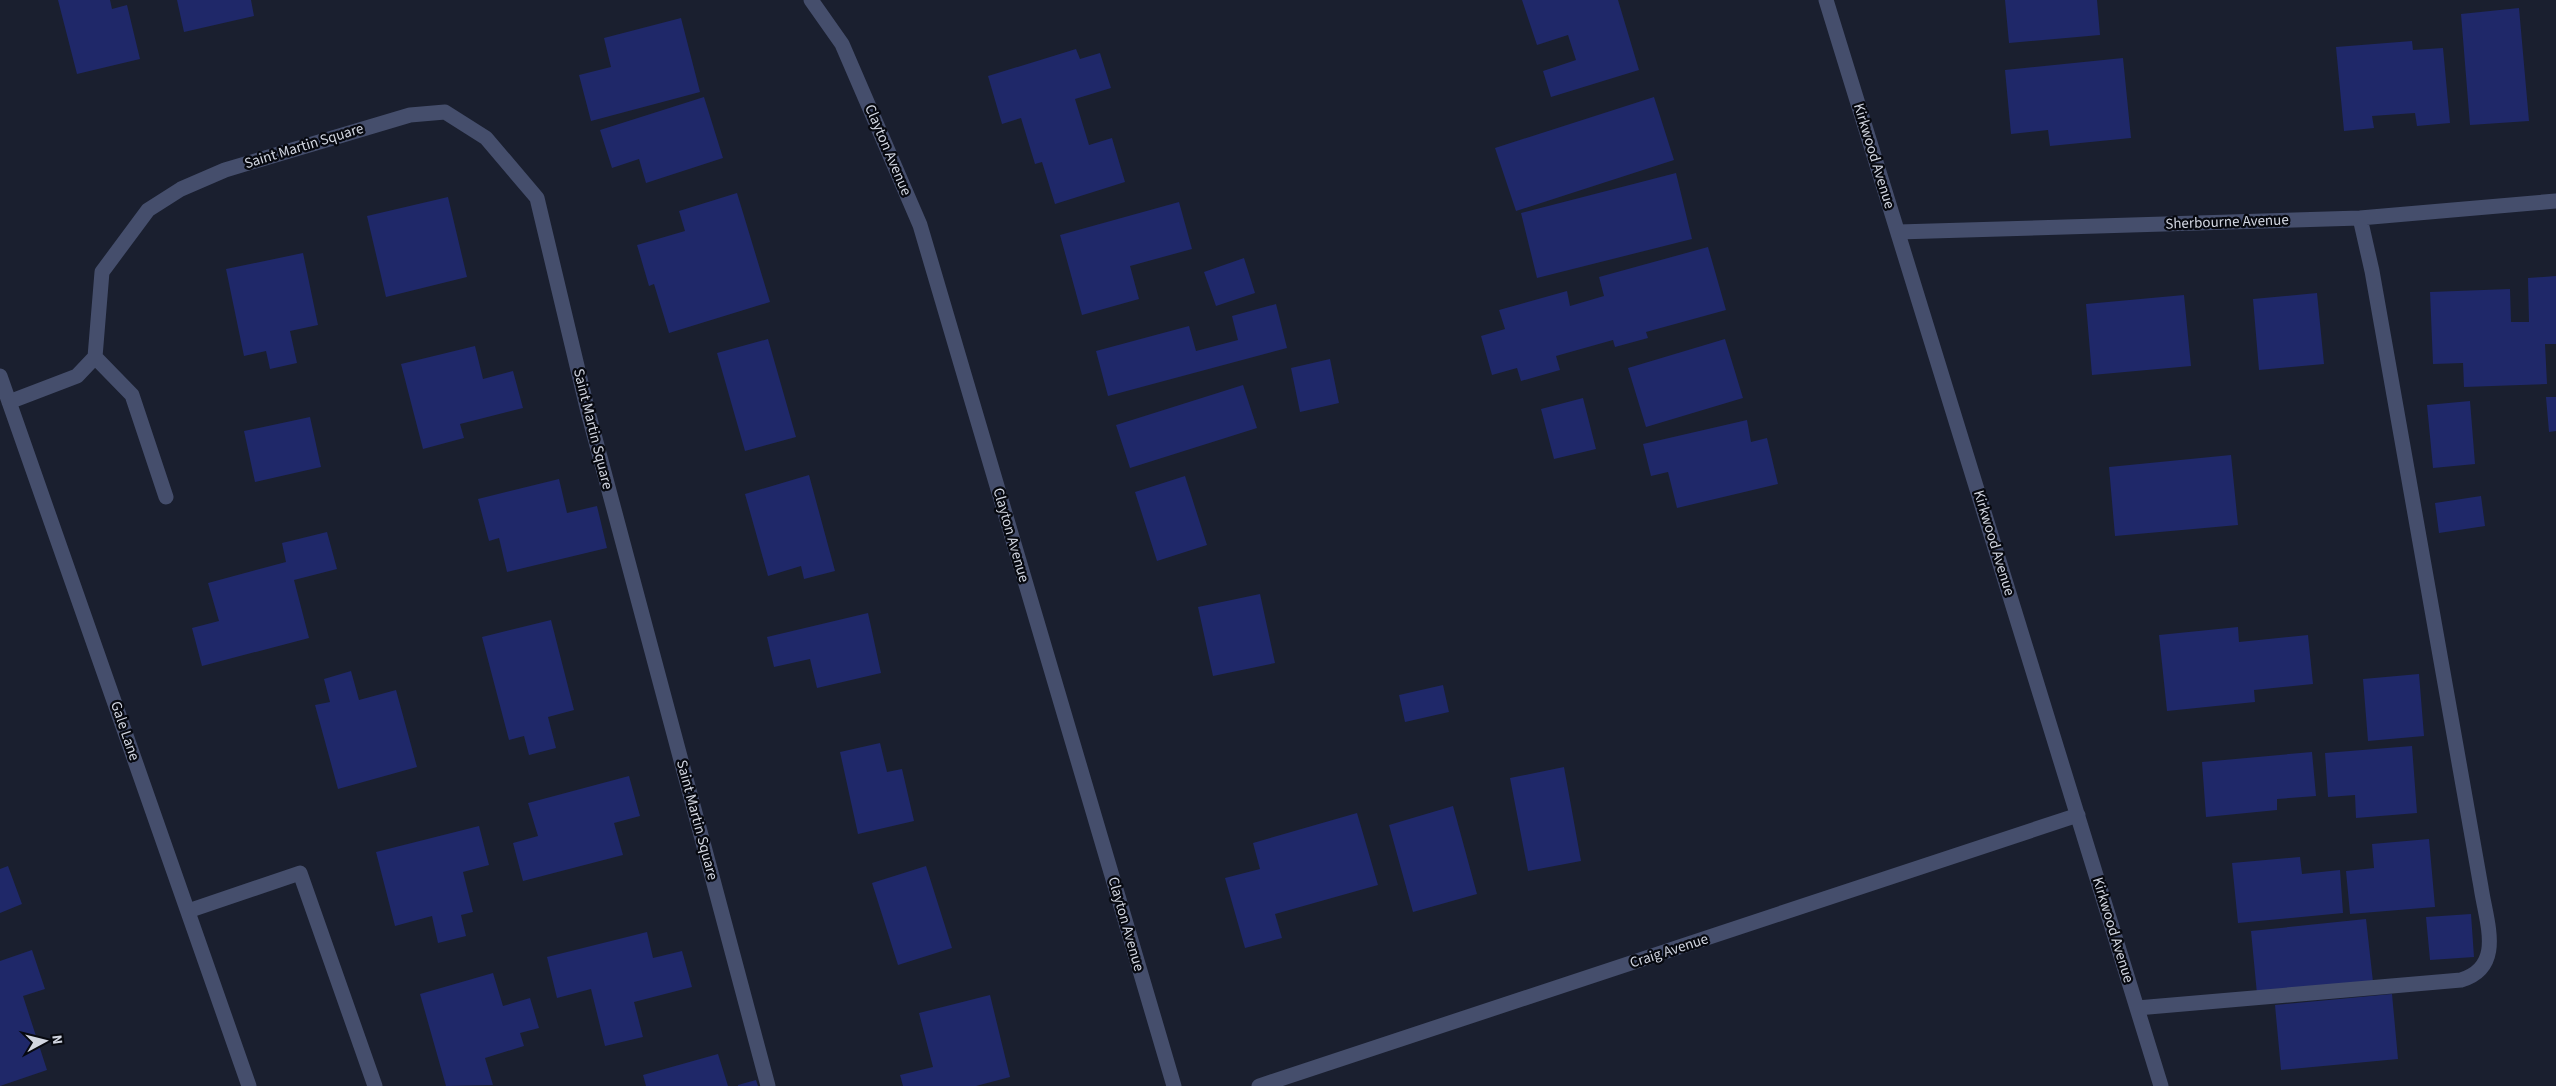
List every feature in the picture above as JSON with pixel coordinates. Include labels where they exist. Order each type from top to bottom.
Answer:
[{"type":"street","name":"Clayton Avenue","points":[[811,0],[842,44],[920,225],[1174,1086]]},
{"type":"street","name":"Kirkwood Avenue","points":[[1826,0],[2161,1086]]},
{"type":"street","name":"Saint Martin Square","points":[[94,357],[102,272],[148,210],[181,189],[226,170],[410,115],[445,112],[486,138],[537,198],[588,412],[768,1086]]},
{"type":"street","name":"Sherbourne Avenue","points":[[1898,232],[2360,218],[2556,201]]},
{"type":"street","points":[[2137,1008],[2461,980],[2480,972],[2488,961],[2490,945],[2481,888],[2372,271],[2360,218]]},
{"type":"street","points":[[9,402],[76,376],[94,357],[132,395],[166,497]]},
{"type":"street","name":"Gale Lane","points":[[0,376],[250,1086]]},
{"type":"street","name":"Craig Avenue","points":[[1259,1086],[2078,815]]},
{"type":"street","points":[[188,912],[300,873],[375,1086]]},
{"type":"building","points":[[58,0],[110,0],[112,9],[127,5],[140,59],[77,74]]},
{"type":"building","points":[[177,0],[251,0],[254,16],[184,32]]},
{"type":"building","points":[[1522,0],[1618,0],[1639,70],[1551,97],[1543,71],[1576,60],[1568,35],[1537,45]]},
{"type":"building","points":[[2005,0],[2097,0],[2100,35],[2009,43]]},
{"type":"building","points":[[2519,8],[2529,121],[2470,125],[2461,14]]},
{"type":"building","points":[[681,18],[700,92],[591,121],[579,75],[611,67],[604,38]]},
{"type":"building","points":[[2412,41],[2413,50],[2443,48],[2450,123],[2417,126],[2415,113],[2372,116],[2374,128],[2344,131],[2336,47]]},
{"type":"building","points":[[1076,49],[1080,59],[1100,53],[1111,88],[1075,99],[1089,145],[1112,138],[1125,182],[1055,204],[1042,162],[1035,164],[1021,118],[1002,124],[988,76]]},
{"type":"building","points":[[2123,58],[2131,138],[2050,146],[2048,130],[2011,134],[2005,70]]},
{"type":"building","points":[[704,97],[723,158],[646,183],[639,159],[612,168],[600,130]]},
{"type":"building","points":[[1654,97],[1674,160],[1516,211],[1495,148]]},
{"type":"building","points":[[1676,173],[1692,239],[1537,278],[1521,213]]},
{"type":"building","points":[[737,193],[770,302],[669,333],[654,284],[649,286],[637,245],[685,231],[679,211]]},
{"type":"building","points":[[448,197],[467,277],[386,297],[367,216]]},
{"type":"building","points":[[1179,202],[1192,249],[1130,266],[1139,299],[1082,315],[1060,235]]},
{"type":"building","points":[[1708,247],[1726,310],[1646,332],[1648,338],[1615,347],[1613,340],[1556,356],[1560,370],[1521,381],[1517,368],[1492,375],[1481,336],[1505,329],[1499,310],[1567,291],[1570,306],[1604,296],[1599,277]]},
{"type":"building","points":[[303,253],[318,325],[290,331],[297,363],[270,369],[266,351],[244,356],[226,269]]},
{"type":"building","points":[[1244,258],[1255,293],[1216,306],[1204,272]]},
{"type":"building","points":[[2556,276],[2556,344],[2545,344],[2547,384],[2464,387],[2463,363],[2433,364],[2430,292],[2510,289],[2511,322],[2529,322],[2528,278]]},
{"type":"building","points":[[2317,293],[2324,364],[2259,370],[2253,299]]},
{"type":"building","points":[[2184,295],[2191,366],[2092,375],[2086,304]]},
{"type":"building","points":[[1276,304],[1287,348],[1108,396],[1096,351],[1189,326],[1196,351],[1238,340],[1232,316]]},
{"type":"building","points":[[768,339],[796,437],[745,451],[717,353]]},
{"type":"building","points":[[1725,339],[1743,398],[1646,427],[1628,368]]},
{"type":"building","points":[[475,346],[483,379],[513,371],[523,408],[460,424],[464,438],[423,449],[401,364]]},
{"type":"building","points":[[1330,359],[1339,403],[1300,412],[1291,368]]},
{"type":"building","points":[[1243,385],[1257,428],[1130,468],[1116,425]]},
{"type":"building","points":[[2546,397],[2556,397],[2556,431],[2549,432]]},
{"type":"building","points":[[1583,398],[1596,449],[1554,459],[1541,409]]},
{"type":"building","points":[[2470,401],[2475,464],[2433,468],[2427,405]]},
{"type":"building","points":[[310,417],[321,467],[255,482],[244,431]]},
{"type":"building","points":[[1747,420],[1751,442],[1767,438],[1778,484],[1677,508],[1668,472],[1651,476],[1643,444]]},
{"type":"building","points":[[2231,455],[2238,525],[2115,536],[2109,467]]},
{"type":"building","points":[[809,475],[835,571],[804,579],[801,566],[768,576],[745,494]]},
{"type":"building","points":[[1185,476],[1207,545],[1157,561],[1135,492]]},
{"type":"building","points":[[559,479],[567,513],[597,506],[607,548],[507,572],[499,538],[489,541],[478,499]]},
{"type":"building","points":[[2481,496],[2485,526],[2439,533],[2435,503]]},
{"type":"building","points":[[327,532],[337,569],[294,580],[309,638],[202,666],[192,628],[219,621],[208,583],[286,562],[282,543]]},
{"type":"building","points":[[1260,594],[1275,663],[1213,676],[1198,607]]},
{"type":"building","points":[[868,613],[881,673],[817,688],[810,659],[774,667],[767,637]]},
{"type":"building","points":[[551,620],[574,710],[548,717],[556,748],[529,755],[524,736],[509,740],[482,637]]},
{"type":"building","points":[[2238,627],[2239,642],[2308,635],[2313,684],[2254,690],[2255,702],[2167,711],[2159,635]]},
{"type":"building","points":[[351,671],[359,700],[396,690],[417,767],[338,789],[315,705],[330,702],[324,679]]},
{"type":"building","points":[[2419,674],[2424,736],[2368,741],[2363,679]]},
{"type":"building","points":[[1443,685],[1449,712],[1405,722],[1399,695]]},
{"type":"building","points":[[880,743],[887,772],[902,769],[914,821],[858,834],[840,752]]},
{"type":"building","points":[[2412,746],[2417,813],[2356,818],[2355,795],[2328,797],[2325,753]]},
{"type":"building","points":[[2312,752],[2316,796],[2277,799],[2277,810],[2206,817],[2202,762]]},
{"type":"building","points":[[1564,767],[1581,861],[1528,871],[1510,778]]},
{"type":"building","points":[[629,776],[640,816],[614,823],[623,855],[523,881],[513,843],[538,836],[528,803]]},
{"type":"building","points":[[1453,806],[1477,894],[1413,912],[1389,825]]},
{"type":"building","points":[[1357,813],[1378,885],[1275,914],[1282,938],[1245,948],[1225,878],[1260,869],[1253,843]]},
{"type":"building","points":[[479,826],[489,865],[463,872],[473,912],[461,915],[466,936],[438,943],[432,916],[395,926],[376,852]]},
{"type":"building","points":[[2429,839],[2435,907],[2350,914],[2346,871],[2374,868],[2372,844]]},
{"type":"building","points":[[2300,857],[2302,874],[2340,870],[2343,913],[2238,923],[2232,863]]},
{"type":"building","points":[[8,866],[22,904],[0,913],[0,869]]},
{"type":"building","points":[[926,866],[952,948],[898,965],[872,883]]},
{"type":"building","points":[[2471,914],[2474,957],[2430,960],[2426,917]]},
{"type":"building","points":[[2366,919],[2373,982],[2257,994],[2251,931]]},
{"type":"building","points":[[647,932],[653,958],[682,951],[692,987],[634,1002],[643,1037],[605,1046],[591,989],[557,998],[547,957]]},
{"type":"building","points":[[32,950],[45,989],[23,996],[47,1070],[0,1086],[0,961]]},
{"type":"building","points":[[493,973],[503,1006],[530,998],[539,1028],[520,1033],[524,1046],[485,1058],[493,1085],[446,1086],[420,994]]},
{"type":"building","points":[[2392,994],[2398,1059],[2281,1070],[2275,1005]]},
{"type":"building","points":[[990,995],[1010,1077],[976,1086],[903,1086],[900,1075],[933,1067],[919,1013]]},
{"type":"building","points":[[718,1054],[728,1086],[646,1086],[643,1075]]},
{"type":"building","points":[[756,1080],[758,1086],[738,1086],[738,1085]]}]
